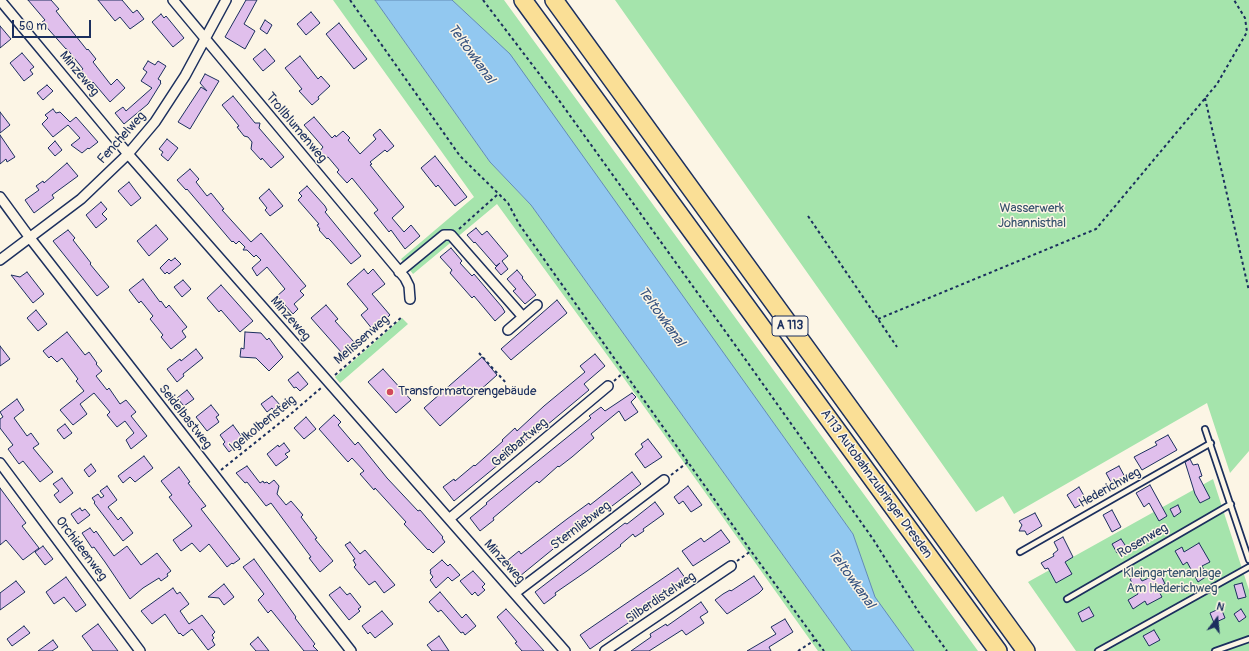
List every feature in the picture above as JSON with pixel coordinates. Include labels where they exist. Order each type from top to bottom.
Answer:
[{"type":"highway","name":"A113 Autobahnzubringer Dresden","points":[[523,0],[998,651]]},
{"type":"highway","name":"A 113","points":[[554,0],[1026,651]]},
{"type":"street","name":"Minzeweg","points":[[0,0],[128,154],[565,651]]},
{"type":"street","name":"Trollblumenweg","points":[[173,0],[405,278],[409,286],[410,299]]},
{"type":"street","name":"Fenchelweg","points":[[0,260],[81,200],[128,154],[159,115],[185,76],[226,0]]},
{"type":"street","name":"Seidelbastweg","points":[[0,197],[214,476],[351,651]]},
{"type":"street","points":[[399,272],[444,235],[451,236],[523,317]]},
{"type":"street","points":[[508,330],[537,305]]},
{"type":"street","name":"Geißbartweg","points":[[449,519],[608,386]]},
{"type":"street","name":"Orchideenweg","points":[[0,463],[140,651]]},
{"type":"street","name":"Sternliebweg","points":[[515,593],[664,480]]},
{"type":"street","name":"Silberdistelweg","points":[[605,651],[731,566]]},
{"type":"lane","points":[[1205,429],[1248,551],[1249,560]]},
{"type":"lane","name":"Hederichweg","points":[[1020,552],[1211,443]]},
{"type":"lane","name":"Rosenweg","points":[[1067,598],[1231,504]]},
{"type":"lane","points":[[1098,651],[1249,567]]},
{"type":"lane","points":[[1215,651],[1249,639]]},
{"type":"path","points":[[350,0],[460,156],[511,208],[524,230],[751,551],[824,651]]},
{"type":"path","points":[[483,0],[553,92],[744,356],[873,539],[918,611],[947,651]]},
{"type":"path","points":[[878,319],[1096,229],[1216,84],[1247,32],[1245,18],[1234,0]]},
{"type":"path","points":[[1205,98],[1249,291]]},
{"type":"path","points":[[451,236],[498,194]]},
{"type":"path","points":[[808,216],[897,347]]},
{"type":"path","name":"Melissenweg","points":[[333,378],[403,316]]},
{"type":"path","points":[[478,353],[507,384]]},
{"type":"path","name":"Igelkolbensteig","points":[[214,476],[323,386]]},
{"type":"path","points":[[664,480],[688,462]]},
{"type":"path","points":[[731,566],[751,551]]},
{"type":"path","points":[[798,651],[815,640]]},
{"type":"green space","points":[[333,0],[375,0],[490,162],[531,205],[852,651],[818,651],[618,370],[497,204],[413,274],[401,259],[474,197]]},
{"type":"green space","points":[[452,0],[504,0],[978,651],[914,651],[874,597],[853,534],[510,55]]},
{"type":"green space","name":"Wasserwerk Johannisthal","points":[[615,0],[1249,0],[1249,451],[1230,473],[1207,403],[1014,514],[1003,496],[976,512]]},
{"type":"green space","points":[[402,318],[408,324],[340,383],[335,377]]},
{"type":"green space","name":"Kleingartenanlage Am Hederichweg","points":[[1213,479],[1249,590],[1249,651],[1076,651],[1028,582]]},
{"type":"water","name":"Teltowkanal","points":[[375,0],[452,0],[510,54],[853,534],[875,597],[914,651],[852,651],[531,205],[490,162]]},
{"type":"building","points":[[28,0],[51,0],[59,9],[56,11],[96,59],[93,62],[111,85],[117,79],[125,88],[110,102],[93,82],[90,85],[82,75],[84,73],[81,70],[83,69],[42,22],[45,20]]},
{"type":"building","points":[[98,0],[122,0],[133,13],[137,10],[144,19],[130,29],[120,17],[115,21]]},
{"type":"building","points":[[246,0],[257,0],[244,24],[255,31],[245,49],[225,37]]},
{"type":"building","points":[[311,12],[320,23],[306,35],[297,24]]},
{"type":"building","points":[[161,14],[164,18],[166,16],[184,38],[173,47],[152,22]]},
{"type":"building","points":[[265,20],[272,25],[267,34],[260,29]]},
{"type":"building","points":[[339,23],[367,59],[354,69],[326,34]]},
{"type":"building","points":[[0,26],[11,39],[0,48]]},
{"type":"building","points":[[265,49],[275,61],[263,71],[253,59]]},
{"type":"building","points":[[22,53],[34,67],[30,70],[33,74],[24,81],[10,63]]},
{"type":"building","points":[[300,56],[318,79],[321,76],[330,86],[312,105],[299,91],[302,89],[285,68]]},
{"type":"building","points":[[148,61],[155,65],[158,61],[166,66],[158,79],[161,83],[148,104],[124,124],[115,113],[123,107],[126,111],[152,88],[141,81],[147,72],[143,69]]},
{"type":"building","points":[[205,74],[219,81],[190,129],[178,122],[201,87],[207,91],[200,83]]},
{"type":"building","points":[[47,85],[53,91],[43,100],[37,93]]},
{"type":"building","points":[[233,96],[255,123],[260,123],[259,128],[284,157],[271,168],[251,149],[252,142],[248,137],[244,136],[237,127],[239,126],[222,105]]},
{"type":"building","points":[[53,109],[56,113],[60,112],[70,122],[76,117],[98,142],[82,153],[71,145],[80,138],[68,125],[53,137],[42,124],[48,118],[45,115]]},
{"type":"building","points":[[0,112],[10,125],[0,133]]},
{"type":"building","points":[[314,117],[332,138],[335,135],[336,137],[343,131],[350,138],[348,140],[360,154],[376,139],[373,135],[380,129],[394,146],[387,152],[385,150],[370,162],[372,164],[370,165],[404,207],[392,218],[404,232],[411,225],[420,236],[405,249],[391,230],[389,232],[374,213],[378,210],[352,178],[347,183],[337,172],[339,170],[328,157],[326,158],[320,151],[323,147],[304,125]]},
{"type":"building","points":[[0,135],[15,157],[7,162],[6,159],[0,164]]},
{"type":"building","points":[[167,139],[178,148],[168,161],[161,155],[163,152],[159,149]]},
{"type":"building","points":[[55,141],[62,150],[55,156],[48,148]]},
{"type":"building","points":[[435,156],[467,197],[455,206],[438,185],[436,187],[421,168]]},
{"type":"building","points":[[67,163],[78,176],[52,195],[54,198],[34,213],[25,200],[39,190],[36,186],[43,181],[44,183]]},
{"type":"building","points":[[190,169],[199,179],[196,182],[207,196],[211,193],[224,209],[222,210],[251,242],[261,233],[306,286],[300,291],[304,295],[294,304],[298,309],[293,314],[277,296],[285,289],[267,267],[257,276],[252,268],[261,260],[256,255],[254,257],[247,250],[243,250],[245,247],[239,241],[236,244],[233,241],[232,242],[187,189],[186,190],[177,180]]},
{"type":"building","points":[[129,182],[141,198],[131,206],[118,191]]},
{"type":"building","points":[[307,186],[325,206],[327,210],[325,212],[361,256],[351,264],[319,230],[320,229],[317,225],[319,224],[298,200],[302,196],[299,193]]},
{"type":"building","points":[[269,189],[283,206],[270,216],[265,210],[267,208],[259,198]]},
{"type":"building","points":[[101,202],[107,209],[102,214],[107,219],[96,228],[86,215]]},
{"type":"building","points":[[156,225],[168,239],[149,256],[137,241]]},
{"type":"building","points":[[476,228],[482,235],[487,231],[508,256],[502,261],[508,269],[501,275],[495,268],[500,263],[496,266],[467,235]]},
{"type":"building","points":[[68,230],[75,238],[73,240],[91,263],[90,264],[109,287],[97,296],[53,241]]},
{"type":"building","points":[[451,248],[462,261],[460,263],[472,276],[474,274],[502,307],[505,312],[495,321],[474,296],[472,298],[450,273],[452,270],[440,257]]},
{"type":"building","points":[[175,258],[181,264],[169,274],[167,272],[165,274],[160,268],[169,259],[171,261]]},
{"type":"building","points":[[364,269],[368,274],[373,269],[385,284],[372,294],[390,315],[373,330],[361,315],[368,309],[347,284]]},
{"type":"building","points":[[517,270],[536,295],[525,304],[513,291],[516,289],[507,279]]},
{"type":"building","points":[[27,272],[44,294],[33,303],[11,275],[20,277]]},
{"type":"building","points":[[143,279],[160,302],[161,301],[166,308],[169,305],[187,327],[182,331],[186,337],[171,349],[161,337],[163,335],[150,319],[153,316],[141,301],[139,303],[129,290]]},
{"type":"building","points":[[183,280],[191,289],[182,297],[174,287]]},
{"type":"building","points":[[221,285],[253,321],[240,332],[221,310],[219,312],[207,298]]},
{"type":"building","points":[[557,300],[567,313],[511,360],[501,349]]},
{"type":"building","points":[[326,305],[338,319],[335,321],[354,342],[342,353],[311,318]]},
{"type":"building","points":[[36,310],[47,324],[38,331],[27,318]]},
{"type":"building","points":[[67,332],[85,355],[89,352],[97,363],[96,364],[102,371],[96,376],[107,390],[109,388],[120,404],[126,400],[136,412],[131,416],[147,436],[131,449],[126,440],[134,433],[125,421],[117,427],[107,415],[110,412],[94,393],[80,404],[87,414],[73,425],[60,410],[84,391],[76,381],[78,379],[62,358],[57,362],[51,356],[49,358],[43,351]]},
{"type":"building","points":[[245,332],[261,333],[267,340],[269,338],[283,357],[269,371],[256,358],[240,357],[241,348],[244,349]]},
{"type":"building","points":[[0,346],[10,359],[0,366]]},
{"type":"building","points":[[196,349],[203,358],[183,374],[184,376],[177,382],[167,369],[180,359],[181,361]]},
{"type":"building","points":[[595,354],[605,366],[584,384],[589,390],[535,435],[534,433],[510,455],[454,501],[443,487],[454,479],[455,481],[474,465],[475,466],[515,428],[517,431],[585,372],[580,366]]},
{"type":"building","points":[[482,357],[497,375],[440,426],[424,408]]},
{"type":"building","name":"Transformatorengebäude","points":[[383,369],[411,400],[396,413],[368,382]]},
{"type":"building","points":[[298,372],[308,384],[300,391],[296,387],[294,388],[288,380]]},
{"type":"building","points":[[187,390],[194,399],[184,406],[177,398]]},
{"type":"building","points":[[632,393],[636,397],[631,402],[638,412],[625,421],[619,411],[591,434],[594,438],[572,457],[559,467],[558,466],[539,483],[537,481],[493,518],[494,520],[480,531],[470,518],[487,504],[486,503],[591,418],[589,416],[601,407],[605,411]]},
{"type":"building","points":[[272,396],[281,406],[274,411],[272,408],[267,412],[261,404]]},
{"type":"building","points":[[17,399],[24,410],[14,418],[27,436],[31,433],[39,444],[33,448],[53,472],[40,482],[23,461],[19,464],[8,449],[13,445],[0,428],[0,419],[3,417],[0,412]]},
{"type":"building","points":[[211,405],[219,415],[216,417],[219,422],[207,431],[196,417]]},
{"type":"building","points":[[334,415],[341,422],[338,425],[355,445],[358,442],[387,478],[418,511],[420,510],[443,537],[442,538],[445,542],[433,553],[429,549],[428,550],[404,524],[406,522],[360,474],[364,471],[352,458],[348,462],[319,429]]},
{"type":"building","points":[[306,417],[316,429],[304,439],[294,428]]},
{"type":"building","points":[[65,424],[72,433],[64,439],[57,430]]},
{"type":"building","points":[[233,425],[244,440],[229,452],[223,444],[225,442],[220,435]]},
{"type":"building","points":[[1168,435],[1177,450],[1142,470],[1134,457],[1157,445],[1155,442]]},
{"type":"building","points":[[648,439],[662,457],[645,468],[635,454],[643,447],[641,444]]},
{"type":"building","points":[[284,443],[290,451],[285,454],[288,457],[276,466],[267,454],[278,445],[279,447]]},
{"type":"building","points":[[144,456],[153,468],[135,482],[130,477],[123,483],[118,476]]},
{"type":"building","points":[[1190,459],[1193,465],[1198,464],[1202,476],[1199,477],[1210,498],[1200,503],[1195,494],[1185,462]]},
{"type":"building","points":[[91,464],[96,471],[89,477],[84,470]]},
{"type":"building","points":[[247,466],[260,483],[263,481],[264,483],[267,482],[269,484],[274,480],[279,486],[277,494],[286,505],[291,501],[303,515],[301,517],[317,538],[315,539],[333,561],[320,572],[309,558],[311,557],[271,503],[266,506],[247,482],[245,483],[236,473]]},
{"type":"building","points":[[1119,466],[1126,479],[1113,486],[1106,473]]},
{"type":"building","points":[[179,467],[190,482],[188,483],[206,506],[201,509],[240,559],[233,564],[232,563],[227,567],[209,544],[200,552],[192,543],[181,551],[173,540],[192,526],[169,497],[172,495],[161,481]]},
{"type":"building","points":[[632,472],[641,484],[587,525],[585,523],[520,576],[508,560],[519,551],[521,554],[589,503],[590,505]]},
{"type":"building","points":[[62,478],[73,493],[60,503],[54,495],[59,491],[53,484]]},
{"type":"building","points":[[1150,485],[1167,516],[1159,521],[1149,503],[1144,507],[1136,493]]},
{"type":"building","points":[[107,486],[117,500],[108,507],[118,520],[121,517],[133,533],[123,541],[94,503],[95,502],[92,498],[98,494],[101,498],[104,496],[100,491]]},
{"type":"building","points":[[688,486],[702,505],[691,512],[683,501],[679,504],[674,497]]},
{"type":"building","points":[[1079,487],[1087,501],[1075,508],[1067,495]]},
{"type":"building","points":[[0,488],[26,523],[22,526],[39,548],[23,560],[6,540],[0,545]]},
{"type":"building","points":[[655,502],[664,514],[643,529],[644,531],[635,537],[633,534],[620,545],[621,546],[555,593],[556,595],[544,604],[535,592]]},
{"type":"building","points":[[1178,505],[1181,512],[1174,517],[1170,509]]},
{"type":"building","points":[[80,508],[82,511],[85,509],[90,515],[78,524],[71,514]]},
{"type":"building","points":[[1112,510],[1121,527],[1112,532],[1103,515]]},
{"type":"building","points":[[1035,513],[1042,526],[1027,535],[1025,531],[1019,531],[1022,525],[1019,521]]},
{"type":"building","points":[[90,528],[94,533],[96,531],[114,556],[127,546],[141,565],[157,553],[171,571],[167,574],[168,576],[161,581],[159,578],[143,588],[130,599],[105,562],[94,547],[92,548],[82,533]]},
{"type":"building","points":[[721,530],[730,542],[693,566],[682,551],[701,538],[704,542]]},
{"type":"building","points":[[1063,537],[1073,557],[1065,562],[1072,574],[1056,583],[1048,568],[1045,569],[1041,563],[1054,556],[1053,554],[1058,550],[1054,542]]},
{"type":"building","points":[[1121,539],[1127,548],[1117,553],[1112,544]]},
{"type":"building","points":[[350,542],[360,554],[365,550],[395,585],[384,593],[375,581],[369,585],[354,567],[356,565],[353,560],[355,559],[345,545]]},
{"type":"building","points":[[1199,543],[1210,562],[1202,566],[1207,576],[1198,582],[1187,562],[1183,565],[1175,551],[1182,547],[1184,552]]},
{"type":"building","points":[[43,546],[53,559],[45,565],[35,552]]},
{"type":"building","points":[[254,559],[315,644],[313,646],[318,651],[304,651],[271,610],[268,613],[258,600],[264,594],[243,567]]},
{"type":"building","points":[[442,560],[448,566],[450,564],[460,575],[452,581],[448,577],[436,588],[430,580],[433,577],[430,570]]},
{"type":"building","points":[[678,568],[688,582],[590,649],[580,635]]},
{"type":"building","points":[[473,571],[485,584],[482,587],[485,590],[478,596],[475,592],[472,595],[460,581]]},
{"type":"building","points":[[1160,573],[1165,584],[1157,588],[1162,597],[1147,605],[1145,601],[1133,609],[1128,600],[1138,594],[1130,579],[1138,574],[1142,581]]},
{"type":"building","points":[[754,576],[763,589],[727,614],[715,600]]},
{"type":"building","points":[[66,577],[86,605],[76,612],[64,597],[54,604],[46,592]]},
{"type":"building","points":[[16,581],[25,592],[0,610],[0,593]]},
{"type":"building","points":[[1242,583],[1246,597],[1238,599],[1234,585]]},
{"type":"building","points":[[224,584],[234,597],[224,605],[219,598],[208,597]]},
{"type":"building","points":[[340,587],[347,595],[350,593],[361,607],[358,609],[360,611],[349,620],[329,595]]},
{"type":"building","points":[[173,588],[177,594],[180,592],[189,604],[180,611],[189,624],[202,615],[215,632],[212,635],[214,638],[212,640],[215,645],[208,650],[192,629],[183,636],[180,633],[179,634],[165,614],[152,624],[141,611]]},
{"type":"building","points":[[440,592],[462,618],[466,614],[476,626],[465,635],[463,632],[461,633],[441,610],[438,612],[429,602]]},
{"type":"building","points":[[701,602],[708,612],[700,617],[704,623],[686,635],[682,630],[649,651],[631,651],[651,637],[650,634],[666,624],[667,626]]},
{"type":"building","points":[[1089,607],[1094,616],[1082,622],[1078,613]]},
{"type":"building","points":[[1221,608],[1225,618],[1214,623],[1210,613]]},
{"type":"building","points":[[506,609],[544,651],[522,651],[515,643],[517,642],[497,617]]},
{"type":"building","points":[[1241,609],[1246,617],[1239,622],[1234,614]]},
{"type":"building","points":[[382,611],[393,624],[375,638],[370,632],[368,634],[362,626]]},
{"type":"building","points":[[785,619],[793,632],[769,647],[771,651],[747,651],[776,634],[771,627]]},
{"type":"building","points":[[98,624],[118,651],[93,651],[82,636]]},
{"type":"building","points":[[24,626],[30,633],[12,646],[7,639]]},
{"type":"building","points":[[1154,630],[1160,640],[1149,646],[1143,636]]},
{"type":"building","points":[[439,636],[449,651],[432,651],[427,645]]},
{"type":"building","points":[[258,637],[269,651],[256,651],[250,644]]},
{"type":"building","points":[[53,640],[58,647],[52,651],[38,651]]},
{"type":"place","name":"Transformatorengebäude","points":[[390,392]]}]
